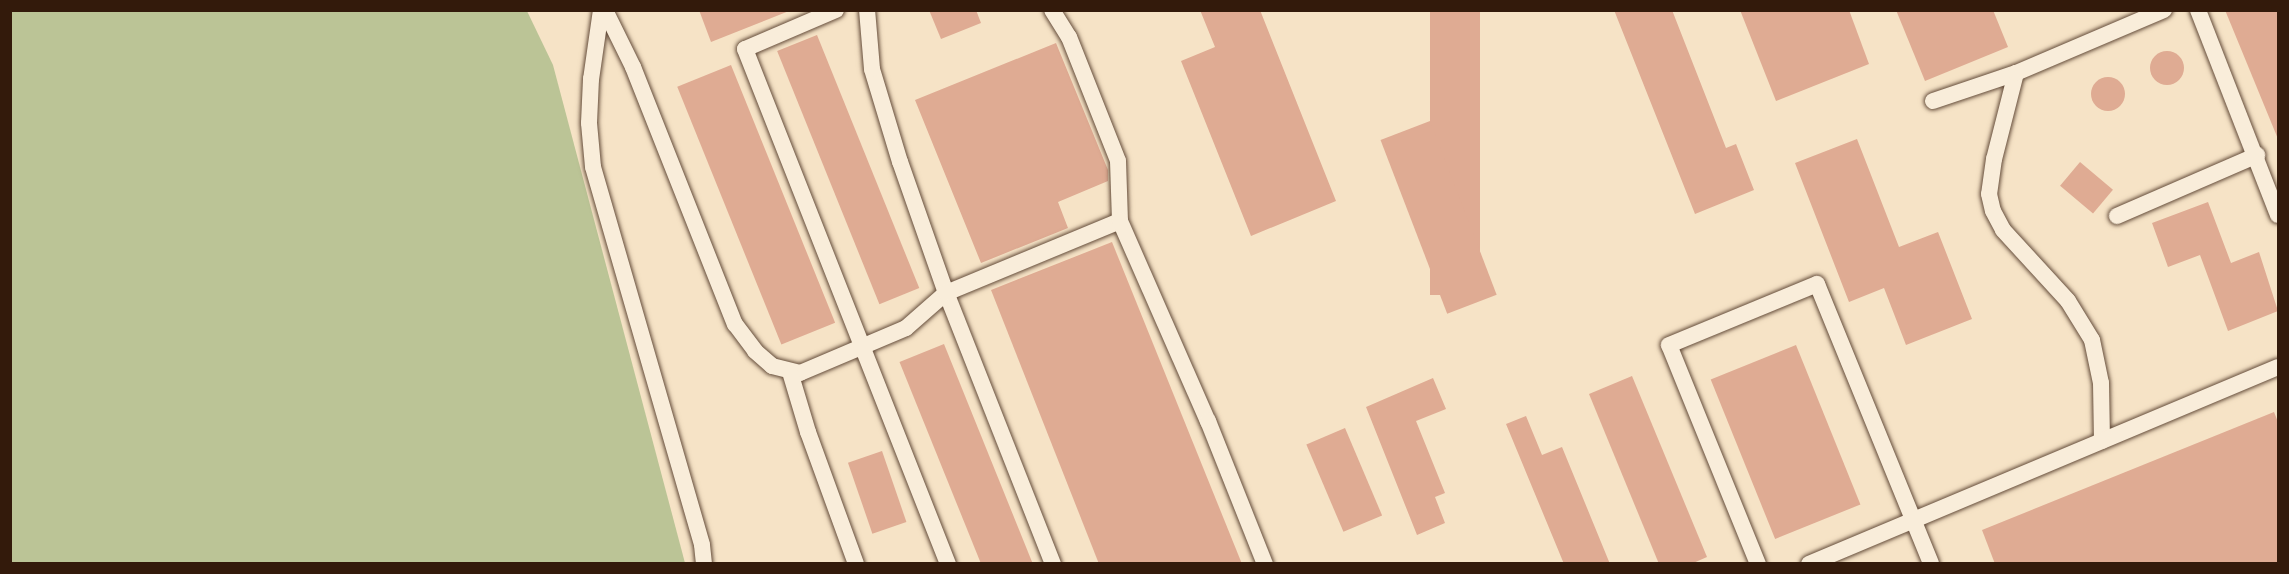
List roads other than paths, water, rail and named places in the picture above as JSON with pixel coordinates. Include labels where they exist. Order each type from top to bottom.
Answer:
[{"type":"lane","points":[[601,10],[589,123],[593,167],[702,545],[704,564]]},
{"type":"lane","points":[[605,10],[633,67],[735,324],[754,351],[772,366],[800,373],[864,347],[906,328],[946,293],[1120,221]]},
{"type":"lane","points":[[836,10],[745,49],[948,564]]},
{"type":"lane","points":[[867,10],[872,69],[900,162],[946,293],[1053,564]]},
{"type":"lane","points":[[1052,10],[1069,37],[1118,161],[1120,221],[1213,432],[1265,564]]},
{"type":"lane","points":[[1933,101],[2016,73],[2164,10]]},
{"type":"lane","points":[[2198,10],[2257,155],[2278,215]]},
{"type":"lane","points":[[2016,73],[1994,159],[1989,194],[1993,211],[2002,230],[2068,301],[2092,340],[2101,383],[2102,441]]},
{"type":"lane","points":[[2117,216],[2257,155]]},
{"type":"lane","points":[[1758,564],[1669,345],[1817,284],[1931,564]]},
{"type":"lane","points":[[1809,564],[2278,367]]},
{"type":"lane","points":[[790,372],[808,432],[856,564]]}]
